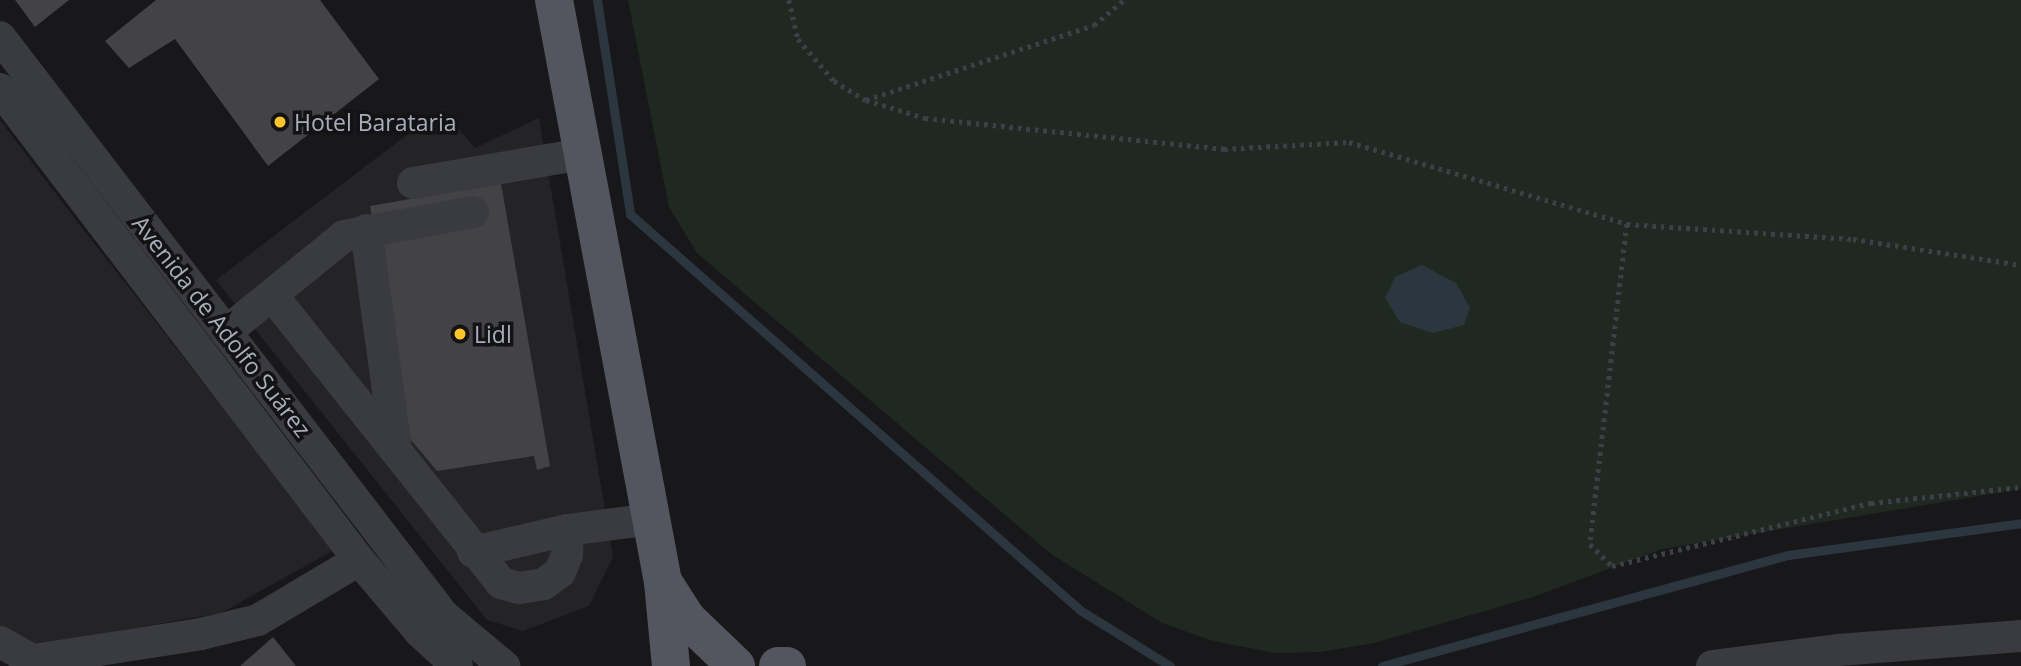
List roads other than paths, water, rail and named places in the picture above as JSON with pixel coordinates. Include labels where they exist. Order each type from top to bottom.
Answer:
[{"type":"main road","points":[[554,0],[663,582],[671,666]]},
{"type":"main road","points":[[663,582],[688,620],[736,666]]},
{"type":"main road","points":[[778,666],[787,666]]},
{"type":"street","name":"Avenida de Adolfo Suárez","points":[[0,37],[226,332],[431,624]]},
{"type":"street","name":"Avenida de Adolfo Suárez","points":[[0,89],[359,560],[431,624]]},
{"type":"street","points":[[413,183],[583,154]]},
{"type":"street","points":[[226,332],[344,236],[473,212]]},
{"type":"street","points":[[366,230],[397,453]]},
{"type":"street","points":[[272,295],[473,552],[501,583],[519,588],[544,584],[560,572],[568,555],[568,530]]},
{"type":"street","points":[[473,552],[568,530],[651,519]]},
{"type":"street","points":[[0,642],[38,663],[201,634],[258,620],[359,560]]},
{"type":"street","points":[[431,624],[457,666]]},
{"type":"street","points":[[431,624],[504,666]]},
{"type":"street","points":[[1712,666],[1838,650],[2021,636]]},
{"type":"waterway","points":[[597,0],[630,214],[1080,610],[1170,666]]},
{"type":"waterway","points":[[1382,666],[1788,555],[2021,523]]},
{"type":"place","name":"Hotel Barataria","points":[[280,122]]},
{"type":"place","name":"Lidl","points":[[460,334]]}]
